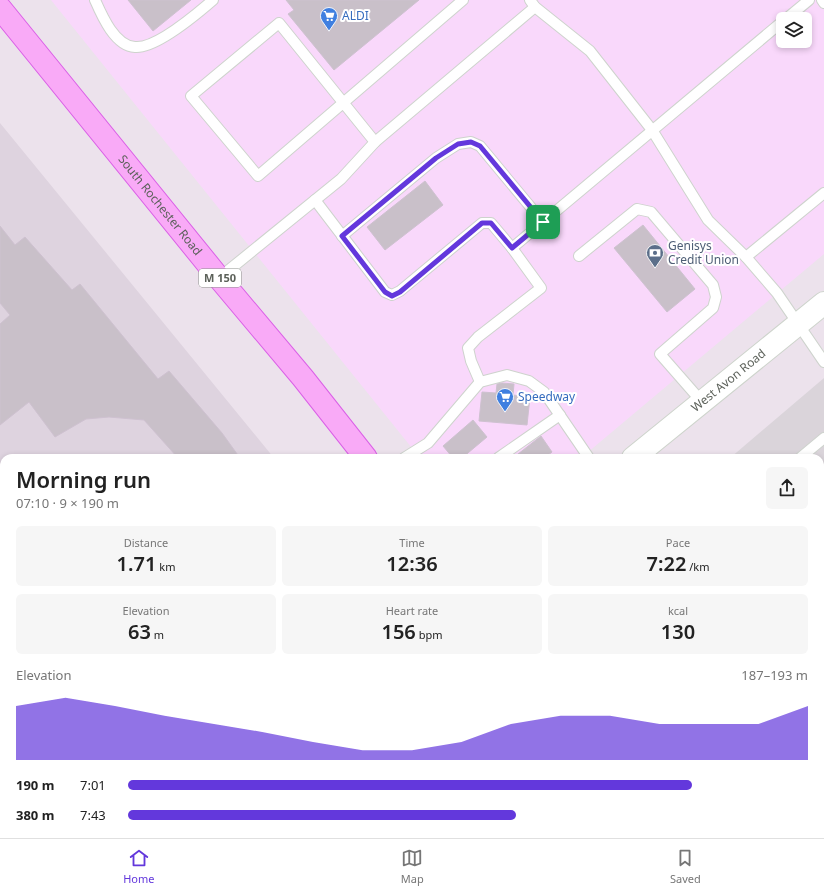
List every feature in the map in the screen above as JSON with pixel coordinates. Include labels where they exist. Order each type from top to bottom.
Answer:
[{"type":"main road","name":"South Rochester Road","points":[[0,8],[219,278],[303,378],[363,454]]},
{"type":"main road","name":"West Avon Road","points":[[638,454],[824,303]]},
{"type":"lane","points":[[95,0],[110,30],[123,42],[135,47],[146,45],[164,37],[186,23],[213,0]]},
{"type":"lane","points":[[375,142],[343,103],[279,23],[191,96],[258,176],[343,103],[463,0]]},
{"type":"lane","points":[[794,12],[809,0]]},
{"type":"lane","points":[[219,278],[341,179],[375,142],[532,4],[590,51],[652,130],[708,220],[746,257],[777,293],[824,362]]},
{"type":"lane","points":[[512,248],[776,28]]},
{"type":"lane","points":[[342,236],[436,158],[458,144],[471,142],[480,146],[543,222]]},
{"type":"lane","points":[[746,257],[824,193]]},
{"type":"lane","points":[[314,200],[385,292],[392,296],[400,292],[482,223],[491,223],[512,248],[541,288],[478,337],[468,348],[471,362],[480,382]]},
{"type":"lane","points":[[579,256],[638,209],[651,212],[713,285],[716,297],[713,308],[660,354],[702,402]]},
{"type":"lane","points":[[410,454],[428,442],[480,382],[507,375],[529,381],[544,392],[586,454]]},
{"type":"lane","points":[[504,454],[560,415]]},
{"type":"lane","points":[[805,454],[824,438]]},
{"type":"shaded area","points":[[51,0],[824,0],[824,254],[586,454],[417,454]]},
{"type":"shaded area","points":[[0,123],[271,454],[0,454]]},
{"type":"shaded area","points":[[824,378],[824,454],[735,454]]},
{"type":"building","points":[[128,0],[191,0],[153,31]]},
{"type":"building","points":[[286,0],[419,0],[334,70],[288,14],[294,10]]},
{"type":"building","points":[[425,181],[443,205],[385,250],[367,227]]},
{"type":"building","name":"Genisys Credit Union","points":[[643,225],[695,289],[667,312],[614,248]]},
{"type":"building","points":[[0,226],[15,245],[25,237],[72,290],[80,284],[158,379],[169,371],[222,433],[237,454],[174,454],[144,420],[109,417],[86,419],[55,437],[29,402],[0,425],[0,324],[10,315],[0,303]]},
{"type":"building","points":[[497,384],[514,384],[513,395],[530,397],[527,425],[479,421],[482,392],[496,393]]},
{"type":"building","points":[[473,420],[487,437],[467,454],[450,454],[443,446]]},
{"type":"building","points":[[541,436],[552,452],[549,454],[518,454]]},
{"type":"place","name":"ALDI","points":[[329,31]]},
{"type":"place","name":"Genisys Credit Union","points":[[655,268]]},
{"type":"place","name":"Speedway","points":[[505,412]]},
{"type":"route","points":[[471,142],[480,146],[543,222],[512,248],[491,223],[482,223],[400,292],[392,296],[385,292],[342,236],[436,158],[458,144],[471,142]]}]
